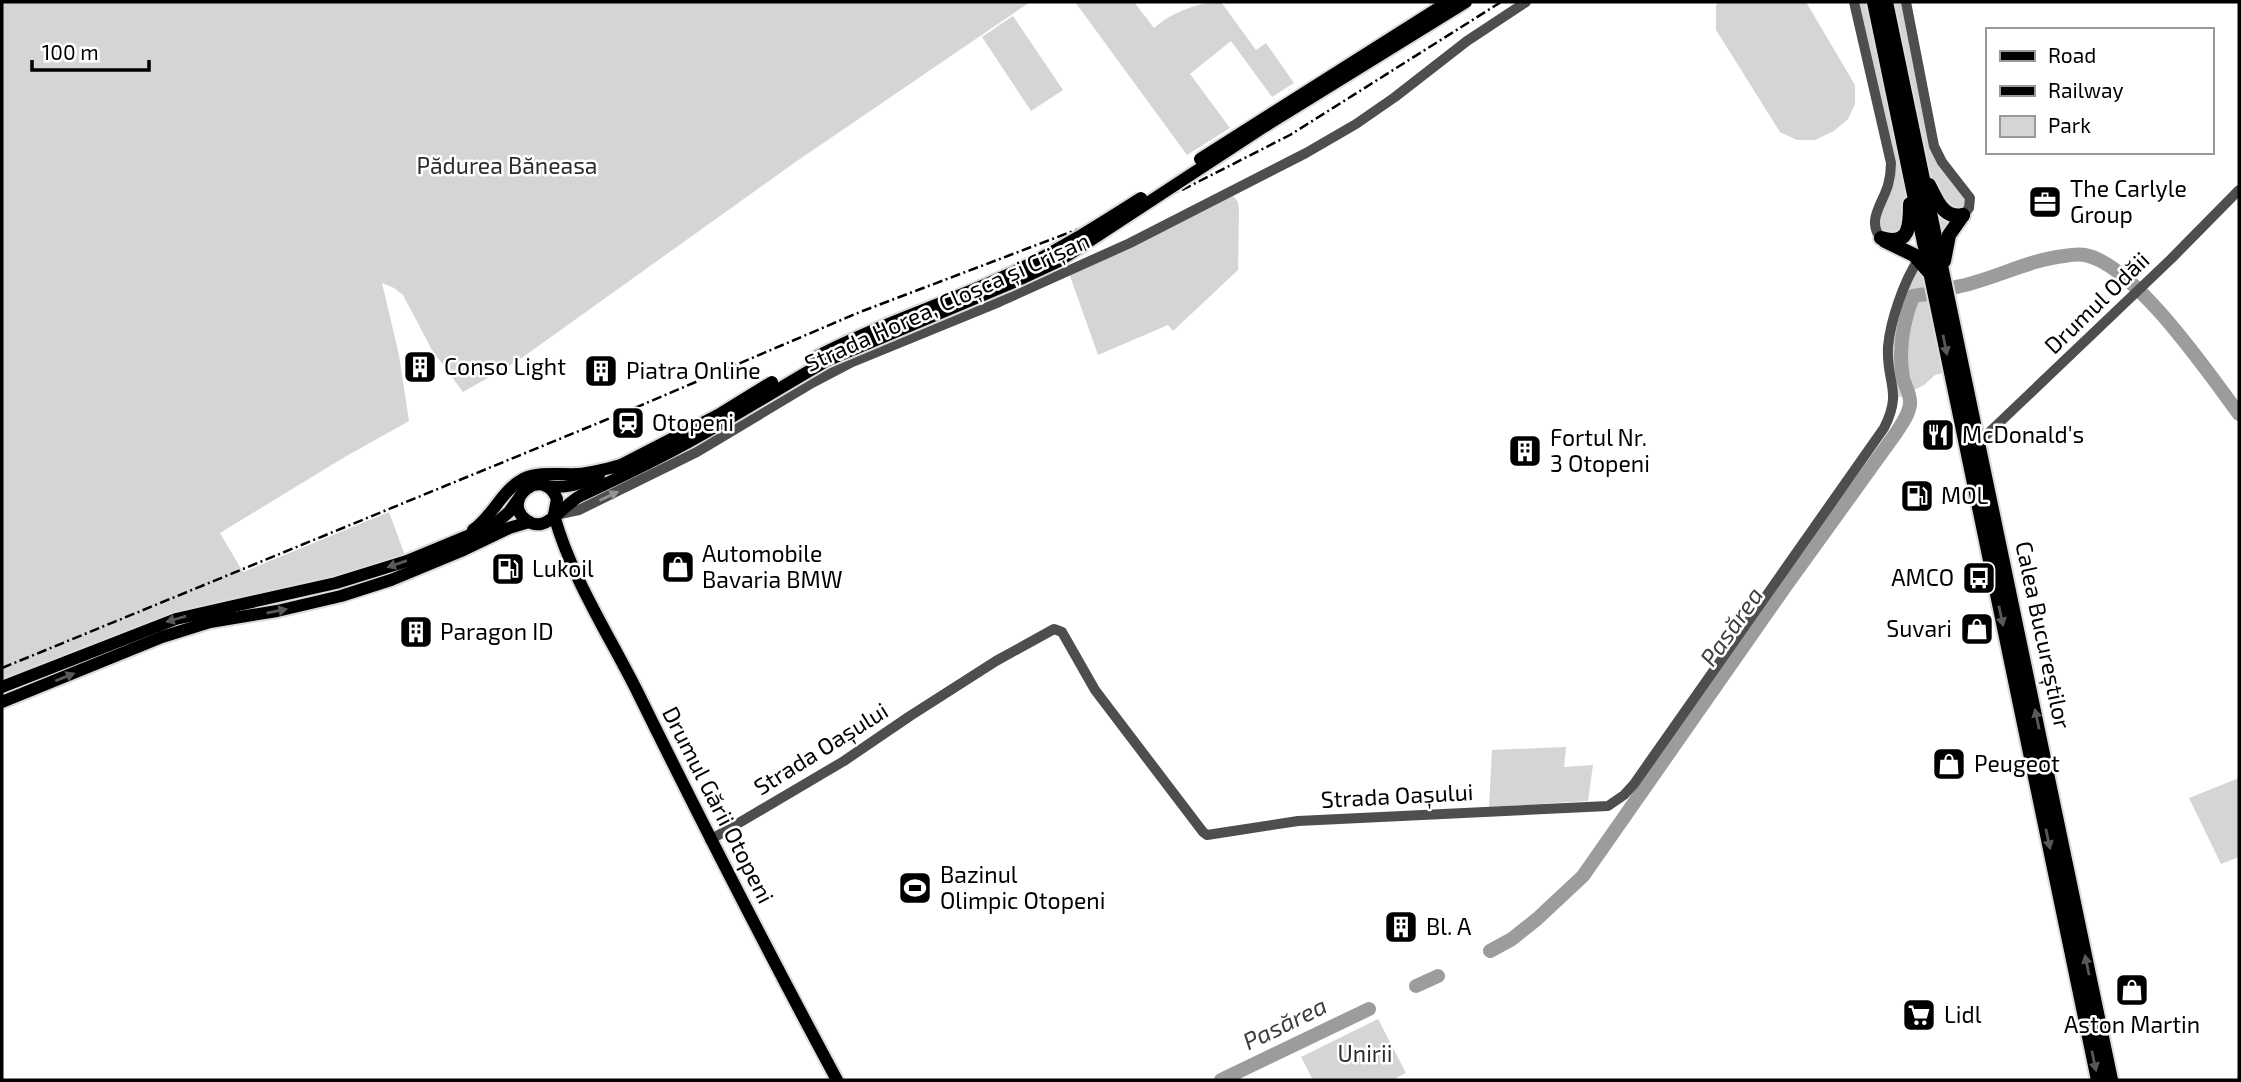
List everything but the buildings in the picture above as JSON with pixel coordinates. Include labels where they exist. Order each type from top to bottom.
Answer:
[{"type":"highway","points":[[1874,2],[1909,139]]},
{"type":"highway","points":[[1886,2],[1909,139],[1937,276]]},
{"type":"highway","points":[[1881,238],[1899,239],[1908,229],[1916,174]]},
{"type":"highway","points":[[1916,174],[1945,212],[1953,216],[1963,215]]},
{"type":"highway","name":"Calea Bucureștilor","points":[[1916,174],[1936,241],[1937,276],[2098,1080]]},
{"type":"highway","points":[[1937,276],[1949,235],[1963,215]]},
{"type":"highway","points":[[1881,238],[1910,252],[1937,276]]},
{"type":"highway","name":"Calea Bucureștilor","points":[[1937,276],[1979,443],[2111,1080]]},
{"type":"main road","name":"Strada Horea, Cloșca și Crișan","points":[[554,515],[572,500],[670,453],[720,418],[826,352],[1006,275],[1065,245],[1448,2]]},
{"type":"main road","name":"Strada Horea, Cloșca și Crișan","points":[[546,486],[576,485],[720,418],[835,357],[1059,261],[1262,128],[1466,2]]},
{"type":"main road","points":[[436,548],[481,525],[507,492],[525,478],[545,474],[591,473],[621,465]]},
{"type":"main road","points":[[2,687],[176,618],[336,583],[396,565],[494,525],[509,512],[530,486],[546,486],[557,499],[554,515],[546,522],[509,528],[391,580],[341,596],[278,611],[210,622],[162,637],[2,702]]},
{"type":"main road","points":[[519,498],[521,515],[533,523]]},
{"type":"main road","name":"Drumul Gării Otopeni","points":[[554,515],[563,548],[616,648],[710,840],[837,1080]]},
{"type":"main road","name":"Drumul Gării Otopeni","points":[[533,523],[563,548]]},
{"type":"street","name":"Strada Horea, Cloșca și Crișan","points":[[554,515],[579,510],[661,471],[733,432],[787,397],[833,372],[1130,243],[1306,153],[1356,124],[1467,41],[1526,2]]},
{"type":"street","points":[[1854,2],[1891,163],[1889,184],[1875,220],[1875,229],[1881,238]]},
{"type":"street","points":[[1906,2],[1934,146],[1942,162],[1970,198],[1969,208],[1963,215]]},
{"type":"street","name":"Drumul Odăii","points":[[1979,443],[2239,190]]},
{"type":"street","name":"Strada Oașului","points":[[710,840],[844,761],[910,716],[1054,628],[1062,632],[1095,690],[1207,835],[1298,821],[1608,806],[1618,801],[1634,784],[1884,428],[1894,400],[1888,348],[1891,332],[1910,271],[1919,260]]},
{"type":"green space","name":"Pădurea Băneasa","points":[[2,2],[1030,2],[794,163],[516,362],[463,392],[432,350],[403,295],[382,283],[399,355],[409,421],[220,533],[243,572],[389,512],[407,561],[201,612],[2,687]]},
{"type":"green space","points":[[1075,2],[1134,2],[1154,28],[1185,9],[1221,2],[1256,50],[1266,43],[1294,83],[1272,97],[1231,41],[1190,74],[1230,128],[1187,155]]},
{"type":"green space","points":[[1719,2],[1806,2],[1855,85],[1855,104],[1848,119],[1834,131],[1815,140],[1797,140],[1780,132],[1716,30],[1716,5]]},
{"type":"green space","points":[[1854,2],[1871,2],[1903,141],[1910,222],[1897,239],[1875,229],[1891,173]]},
{"type":"green space","points":[[1886,2],[1906,2],[1934,146],[1970,198],[1945,254]]},
{"type":"green space","points":[[1013,16],[1063,90],[1031,111],[982,37]]},
{"type":"green space","points":[[1233,196],[1238,202],[1239,211],[1238,270],[1173,331],[1168,325],[1098,355],[1070,276],[1075,271]]},
{"type":"green space","points":[[1924,265],[1950,371],[1935,375],[1924,385],[1894,400],[1888,347],[1910,271]]},
{"type":"green space","points":[[1566,747],[1564,767],[1593,765],[1588,801],[1489,807],[1492,750]]},
{"type":"green space","points":[[2239,778],[2239,857],[2221,864],[2189,798]]},
{"type":"green space","name":"Unirii","points":[[1378,1019],[1406,1073],[1392,1080],[1313,1080],[1301,1057]]},
{"type":"waterway","name":"Pasărea","points":[[1956,287],[2050,258],[2085,255],[2104,263],[2126,278],[2169,323],[2239,414]]},
{"type":"waterway","name":"Pasărea","points":[[1490,951],[1512,939],[1537,919],[1583,876],[1896,433],[1910,404],[1902,368],[1904,326],[1913,296],[1927,294]]},
{"type":"waterway","name":"Pasărea","points":[[1416,986],[1438,976]]},
{"type":"waterway","name":"Pasărea","points":[[1221,1080],[1369,1009]]},
{"type":"railway","points":[[2,668],[630,410],[860,312],[1184,189],[1290,135],[1501,2]]},
{"type":"place","name":"The Carlyle Group","points":[[2045,202]]},
{"type":"place","name":"Conso Light","points":[[420,367]]},
{"type":"place","name":"Piatra Online","points":[[601,371]]},
{"type":"place","name":"Otopeni","points":[[628,423]]},
{"type":"place","name":"McDonald's","points":[[1938,435]]},
{"type":"place","name":"Fortul Nr. 3 Otopeni","points":[[1525,451]]},
{"type":"place","name":"MOL","points":[[1917,496]]},
{"type":"place","name":"Automobile Bavaria BMW","points":[[678,567]]},
{"type":"place","name":"Lukoil","points":[[508,569]]},
{"type":"place","name":"AMCO","points":[[1979,578]]},
{"type":"place","name":"Suvari","points":[[1977,629]]},
{"type":"place","name":"Paragon ID","points":[[416,632]]},
{"type":"place","name":"Peugeot","points":[[1949,764]]},
{"type":"place","name":"Bazinul Olimpic Otopeni","points":[[915,888]]},
{"type":"place","name":"Bl. A","points":[[1401,927]]},
{"type":"place","name":"Aston Martin","points":[[2132,990]]},
{"type":"place","name":"Lidl","points":[[1919,1015]]}]
